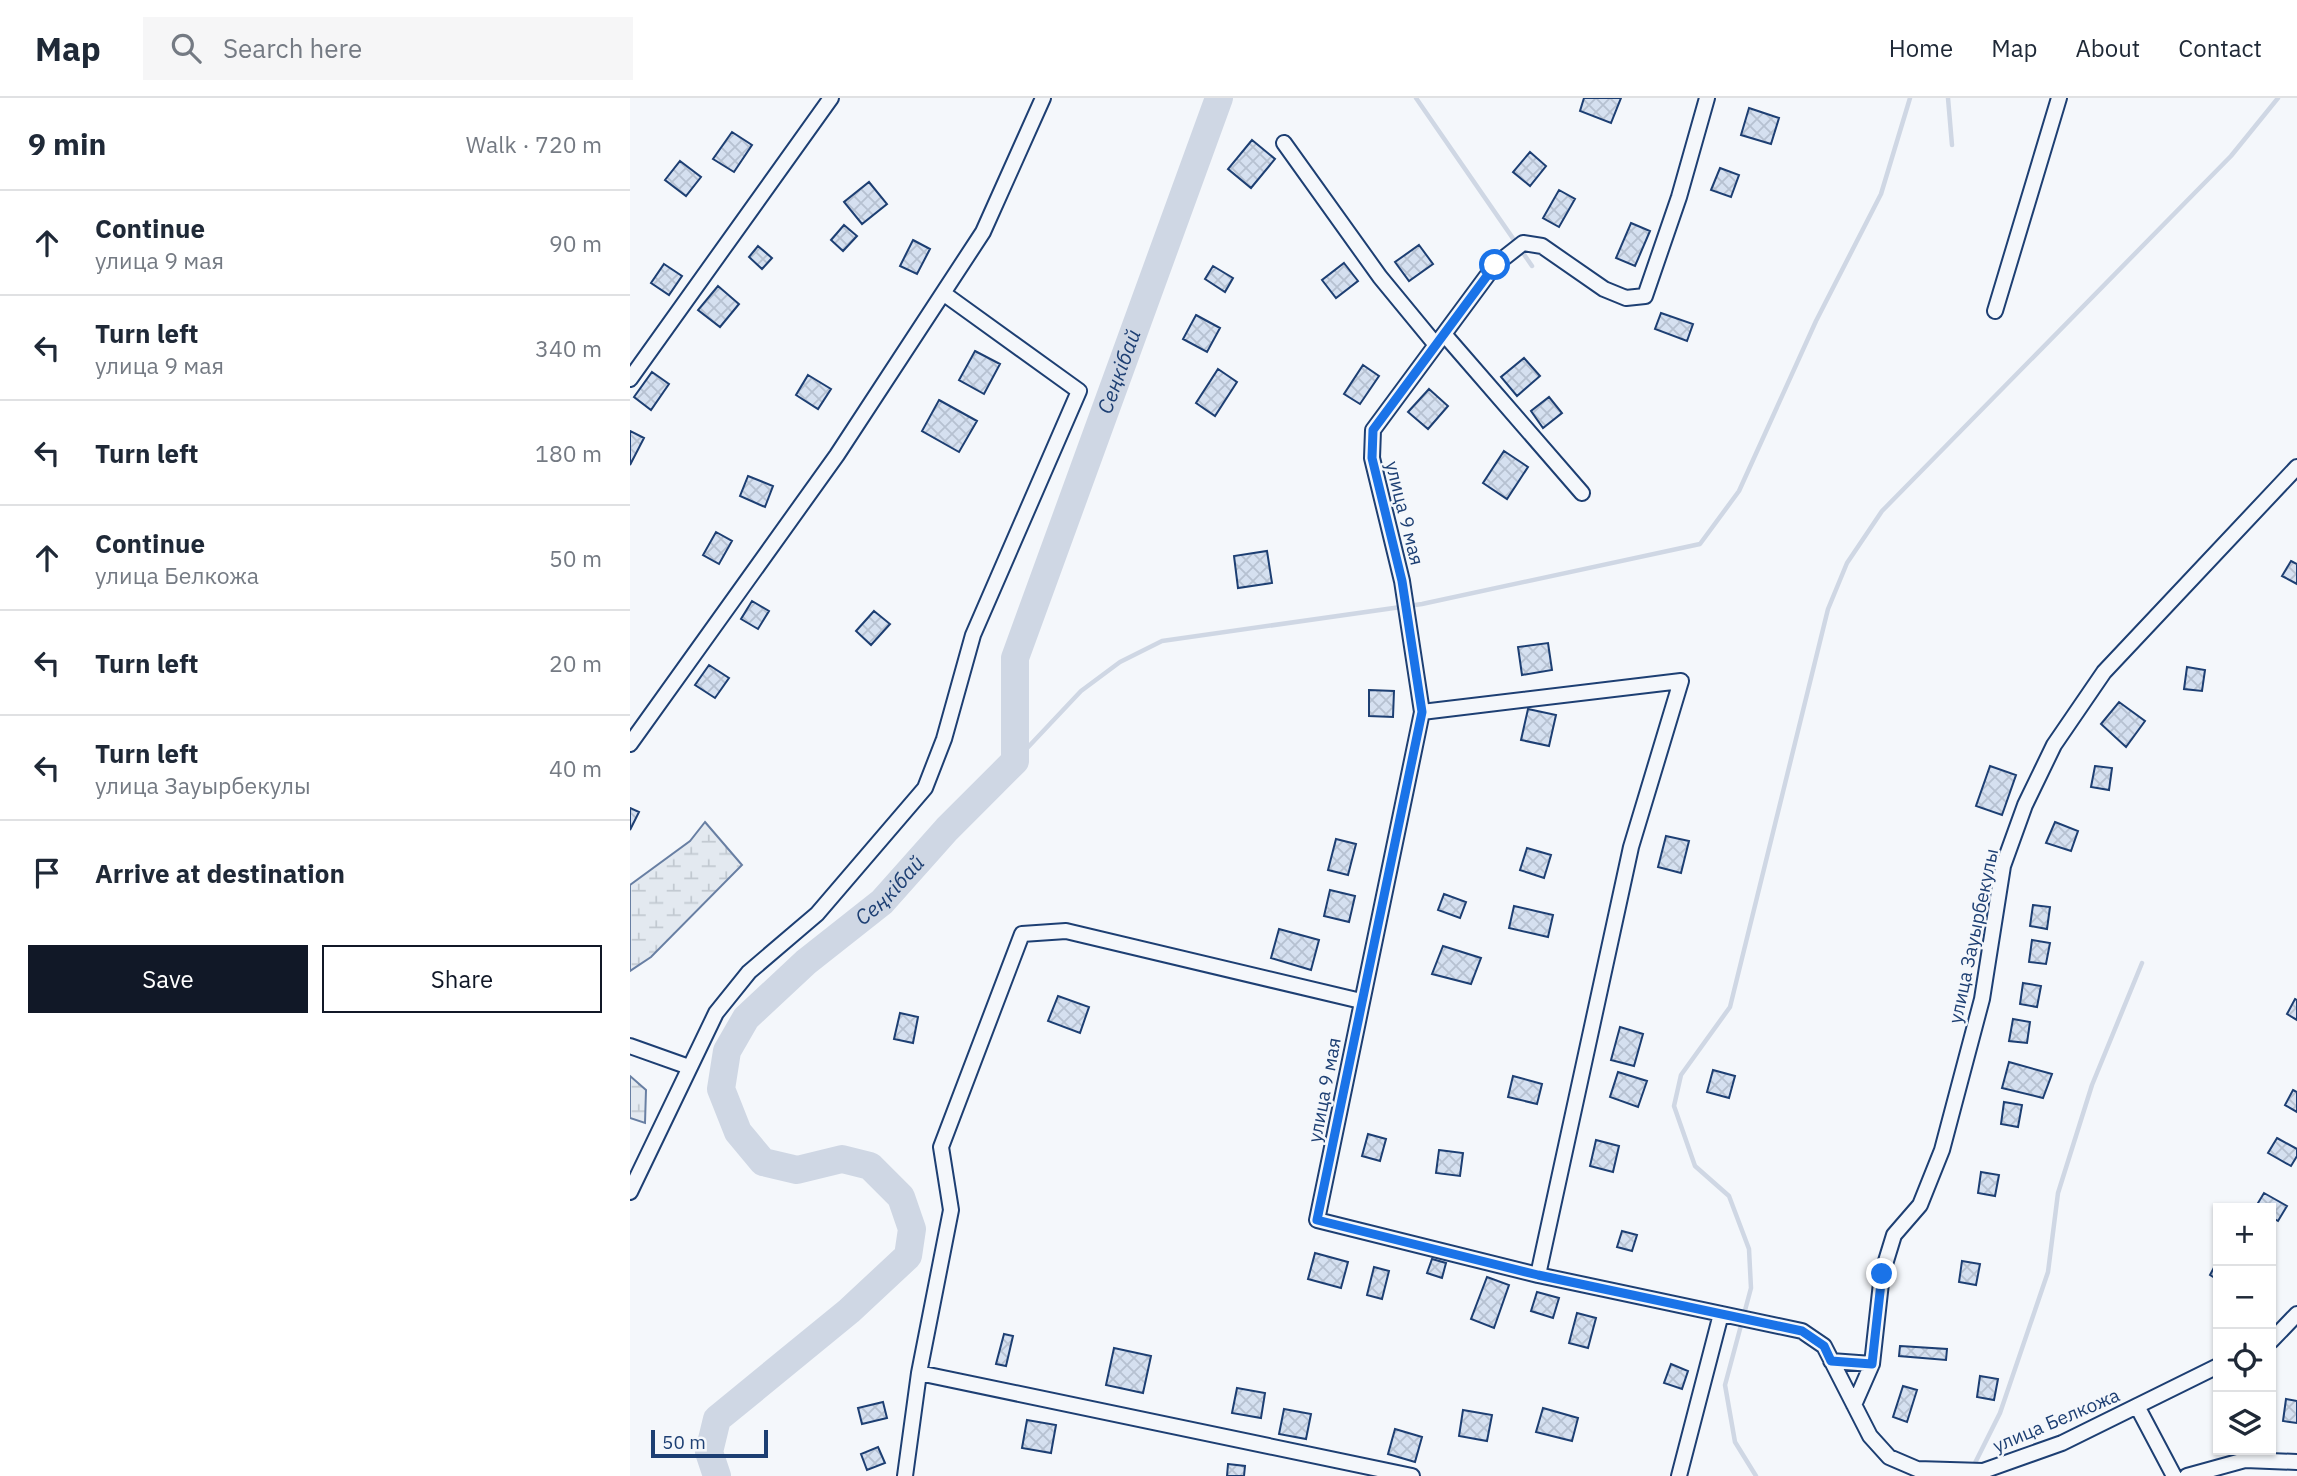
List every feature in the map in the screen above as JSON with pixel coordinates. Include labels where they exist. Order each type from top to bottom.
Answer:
[{"type":"street","points":[[630,379],[831,98]]},
{"type":"street","points":[[630,744],[836,455],[983,232],[1043,98]]},
{"type":"street","name":"улица 9 мая","points":[[1317,1220],[1422,712],[1402,581],[1372,458],[1373,430],[1495,265],[1523,243],[1542,246],[1604,289],[1626,298],[1645,296],[1679,197],[1707,98]]},
{"type":"street","points":[[1995,310],[2059,98]]},
{"type":"street","points":[[1284,142],[1380,277],[1582,494]]},
{"type":"street","points":[[630,1192],[716,1013],[748,972],[817,914],[925,788],[944,740],[972,635],[1079,391],[943,293]]},
{"type":"street","name":"улица Зауырбекулы","points":[[1854,1405],[1872,1364],[1882,1274],[1894,1235],[1920,1205],[1942,1150],[1982,999],[2003,866],[2025,805],[2054,745],[2104,672],[2297,467]]},
{"type":"street","points":[[1422,712],[1681,681],[1631,847],[1538,1275]]},
{"type":"street","points":[[905,1476],[919,1373],[951,1210],[941,1147],[1022,934],[1066,931],[1361,1000]]},
{"type":"street","points":[[630,1046],[689,1067]]},
{"type":"street","name":"улица Белкожа","points":[[1317,1220],[1538,1275],[1802,1331],[1824,1346],[1870,1436],[1889,1457],[1917,1469],[1983,1471],[2062,1443],[2213,1368]]},
{"type":"street","points":[[1679,1476],[1721,1314]]},
{"type":"street","points":[[2276,1336],[2297,1314]]},
{"type":"street","points":[[1831,1361],[1872,1364]]},
{"type":"street","points":[[919,1373],[1412,1476]]},
{"type":"street","points":[[2137,1406],[2174,1476]]},
{"type":"street","points":[[2187,1476],[2245,1461],[2297,1462]]},
{"type":"green space","points":[[705,822],[742,865],[651,957],[630,971],[630,885],[690,841]]},
{"type":"green space","points":[[630,1076],[646,1090],[645,1123],[630,1118]]},
{"type":"building","points":[[1584,98],[1621,98],[1611,123],[1580,111]]},
{"type":"building","points":[[1749,108],[1779,118],[1771,144],[1741,135]]},
{"type":"building","points":[[732,132],[752,145],[734,172],[713,159]]},
{"type":"building","points":[[1252,140],[1275,159],[1251,188],[1228,169]]},
{"type":"building","points":[[1530,152],[1546,166],[1530,186],[1513,172]]},
{"type":"building","points":[[680,161],[701,177],[686,196],[665,180]]},
{"type":"building","points":[[1720,168],[1739,175],[1731,197],[1711,190]]},
{"type":"building","points":[[869,182],[887,204],[862,224],[844,202]]},
{"type":"building","points":[[1559,190],[1575,199],[1559,227],[1543,218]]},
{"type":"building","points":[[1631,223],[1650,231],[1635,266],[1616,258]]},
{"type":"building","points":[[844,225],[857,236],[843,251],[831,240]]},
{"type":"building","points":[[913,240],[930,249],[917,274],[900,266]]},
{"type":"building","points":[[1419,245],[1433,264],[1409,281],[1395,262]]},
{"type":"building","points":[[758,246],[772,258],[762,269],[749,257]]},
{"type":"building","points":[[1344,263],[1358,281],[1336,298],[1322,280]]},
{"type":"building","points":[[664,264],[682,276],[669,295],[651,283]]},
{"type":"building","points":[[1213,266],[1233,278],[1225,292],[1205,279]]},
{"type":"building","points":[[718,286],[739,304],[720,327],[698,310]]},
{"type":"building","points":[[1661,313],[1693,324],[1687,341],[1655,329]]},
{"type":"building","points":[[1196,315],[1220,328],[1207,352],[1183,339]]},
{"type":"building","points":[[975,351],[1000,364],[984,394],[959,380]]},
{"type":"building","points":[[1524,358],[1540,376],[1517,396],[1501,377]]},
{"type":"building","points":[[1363,365],[1379,376],[1360,404],[1344,394]]},
{"type":"building","points":[[1218,369],[1237,382],[1215,416],[1196,403]]},
{"type":"building","points":[[652,372],[669,384],[651,410],[634,397]]},
{"type":"building","points":[[808,375],[831,389],[818,409],[796,395]]},
{"type":"building","points":[[1429,389],[1448,406],[1428,429],[1408,412]]},
{"type":"building","points":[[1549,397],[1562,413],[1543,428],[1531,411]]},
{"type":"building","points":[[939,400],[977,421],[959,452],[922,431]]},
{"type":"building","points":[[630,431],[644,438],[630,465]]},
{"type":"building","points":[[1504,451],[1528,467],[1507,499],[1483,483]]},
{"type":"building","points":[[748,476],[773,486],[765,507],[740,496]]},
{"type":"building","points":[[716,532],[732,541],[719,564],[703,555]]},
{"type":"building","points":[[1267,551],[1272,583],[1238,588],[1234,556]]},
{"type":"building","points":[[2291,561],[2297,564],[2297,584],[2282,576]]},
{"type":"building","points":[[752,601],[769,611],[758,629],[741,619]]},
{"type":"building","points":[[874,611],[890,624],[871,645],[856,631]]},
{"type":"building","points":[[1548,643],[1552,670],[1522,675],[1518,647]]},
{"type":"building","points":[[709,665],[729,678],[715,698],[695,685]]},
{"type":"building","points":[[2187,667],[2205,670],[2202,691],[2184,689]]},
{"type":"building","points":[[1369,690],[1394,691],[1393,717],[1369,716]]},
{"type":"building","points":[[2119,702],[2145,721],[2126,747],[2101,724]]},
{"type":"building","points":[[1528,709],[1556,715],[1549,746],[1521,740]]},
{"type":"building","points":[[1990,766],[2016,775],[2002,815],[1976,806]]},
{"type":"building","points":[[2095,766],[2112,768],[2109,790],[2091,787]]},
{"type":"building","points":[[630,808],[639,812],[630,830]]},
{"type":"building","points":[[2055,822],[2078,831],[2071,851],[2046,843]]},
{"type":"building","points":[[1666,836],[1689,841],[1681,873],[1658,867]]},
{"type":"building","points":[[1336,839],[1356,844],[1348,875],[1328,870]]},
{"type":"building","points":[[1527,848],[1551,855],[1544,878],[1520,870]]},
{"type":"building","points":[[1330,890],[1355,896],[1349,922],[1324,916]]},
{"type":"building","points":[[1444,894],[1466,902],[1460,918],[1438,910]]},
{"type":"building","points":[[2033,905],[2050,907],[2047,929],[2030,926]]},
{"type":"building","points":[[1514,906],[1553,915],[1548,937],[1509,928]]},
{"type":"building","points":[[1279,929],[1319,940],[1311,970],[1271,958]]},
{"type":"building","points":[[2032,940],[2050,943],[2046,964],[2029,962]]},
{"type":"building","points":[[1443,946],[1481,958],[1471,984],[1432,974]]},
{"type":"building","points":[[2023,983],[2041,986],[2037,1007],[2020,1004]]},
{"type":"building","points":[[1058,996],[1089,1007],[1080,1033],[1048,1021]]},
{"type":"building","points":[[2295,999],[2297,1000],[2297,1020],[2287,1014]]},
{"type":"building","points":[[900,1013],[918,1017],[913,1043],[894,1039]]},
{"type":"building","points":[[2013,1019],[2030,1022],[2027,1043],[2009,1041]]},
{"type":"building","points":[[1620,1027],[1643,1034],[1634,1066],[1611,1060]]},
{"type":"building","points":[[2009,1062],[2052,1074],[2043,1098],[2002,1088]]},
{"type":"building","points":[[1713,1070],[1735,1076],[1729,1098],[1707,1092]]},
{"type":"building","points":[[1618,1072],[1647,1081],[1638,1107],[1610,1097]]},
{"type":"building","points":[[1513,1076],[1542,1084],[1537,1104],[1508,1097]]},
{"type":"building","points":[[2293,1090],[2297,1092],[2297,1112],[2285,1105]]},
{"type":"building","points":[[2004,1102],[2022,1105],[2018,1127],[2001,1124]]},
{"type":"building","points":[[1368,1134],[1386,1139],[1380,1161],[1362,1156]]},
{"type":"building","points":[[2277,1138],[2297,1149],[2297,1156],[2291,1166],[2268,1153]]},
{"type":"building","points":[[1596,1140],[1619,1146],[1613,1172],[1590,1166]]},
{"type":"building","points":[[1439,1150],[1463,1153],[1460,1176],[1436,1173]]},
{"type":"building","points":[[1981,1172],[1999,1175],[1995,1196],[1978,1193]]},
{"type":"building","points":[[2264,1193],[2287,1206],[2278,1221],[2276,1203],[2258,1203]]},
{"type":"building","points":[[1622,1231],[1637,1235],[1632,1251],[1617,1247]]},
{"type":"building","points":[[1315,1253],[1348,1262],[1341,1288],[1308,1279]]},
{"type":"building","points":[[1432,1259],[1446,1263],[1442,1278],[1427,1273]]},
{"type":"building","points":[[1962,1261],[1980,1264],[1976,1285],[1959,1282]]},
{"type":"building","points":[[1374,1267],[1389,1271],[1382,1299],[1367,1295]]},
{"type":"building","points":[[1487,1277],[1509,1285],[1494,1328],[1471,1319]]},
{"type":"building","points":[[1537,1292],[1559,1298],[1553,1318],[1531,1311]]},
{"type":"building","points":[[1577,1313],[1596,1318],[1588,1348],[1569,1343]]},
{"type":"building","points":[[1004,1334],[1013,1336],[1006,1366],[996,1364]]},
{"type":"building","points":[[1900,1346],[1947,1349],[1946,1360],[1899,1356]]},
{"type":"building","points":[[1114,1348],[1151,1356],[1143,1393],[1106,1385]]},
{"type":"building","points":[[1671,1364],[1688,1371],[1682,1389],[1664,1383]]},
{"type":"building","points":[[1980,1376],[1998,1379],[1994,1400],[1977,1397]]},
{"type":"building","points":[[1903,1386],[1917,1390],[1907,1422],[1893,1417]]},
{"type":"building","points":[[1237,1388],[1265,1393],[1261,1418],[1232,1413]]},
{"type":"building","points":[[2286,1399],[2297,1401],[2297,1423],[2283,1421]]},
{"type":"building","points":[[883,1402],[887,1418],[862,1424],[858,1408]]},
{"type":"building","points":[[1543,1408],[1578,1418],[1572,1441],[1536,1432]]},
{"type":"building","points":[[1284,1409],[1311,1414],[1306,1439],[1279,1434]]},
{"type":"building","points":[[1463,1410],[1492,1415],[1487,1441],[1459,1436]]},
{"type":"building","points":[[1027,1420],[1056,1425],[1051,1453],[1022,1448]]},
{"type":"building","points":[[1395,1429],[1422,1437],[1415,1462],[1388,1454]]},
{"type":"building","points":[[878,1447],[885,1463],[867,1470],[861,1454]]},
{"type":"building","points":[[1228,1464],[1245,1466],[1244,1476],[1227,1476]]},
{"type":"waterway","name":"Сеңкібай","points":[[717,1476],[709,1452],[717,1419],[849,1311],[908,1256],[912,1229],[901,1197],[870,1166],[842,1159],[797,1170],[763,1162],[738,1132],[721,1089],[727,1051],[746,1018],[806,962],[882,902],[947,829],[1015,761],[1015,658],[1219,98]]},
{"type":"waterway","points":[[1416,98],[1532,266]]},
{"type":"waterway","points":[[1015,761],[1081,691],[1120,662],[1162,641],[1422,604],[1700,544],[1739,491],[1816,321],[1881,194],[1910,98]]},
{"type":"waterway","points":[[1948,98],[1952,145]]},
{"type":"waterway","points":[[1756,1476],[1735,1442],[1725,1385],[1751,1288],[1749,1249],[1729,1196],[1695,1166],[1674,1106],[1681,1075],[1730,1007],[1828,609],[1847,563],[1882,511],[2231,156],[2278,98]]},
{"type":"waterway","points":[[1972,1469],[2000,1413],[2048,1272],[2058,1193],[2092,1085],[2142,963]]},
{"type":"route","points":[[1495,265],[1373,430],[1372,458],[1402,581],[1422,712],[1317,1220],[1538,1275],[1802,1331],[1824,1346],[1831,1361],[1872,1364],[1882,1274]]}]
